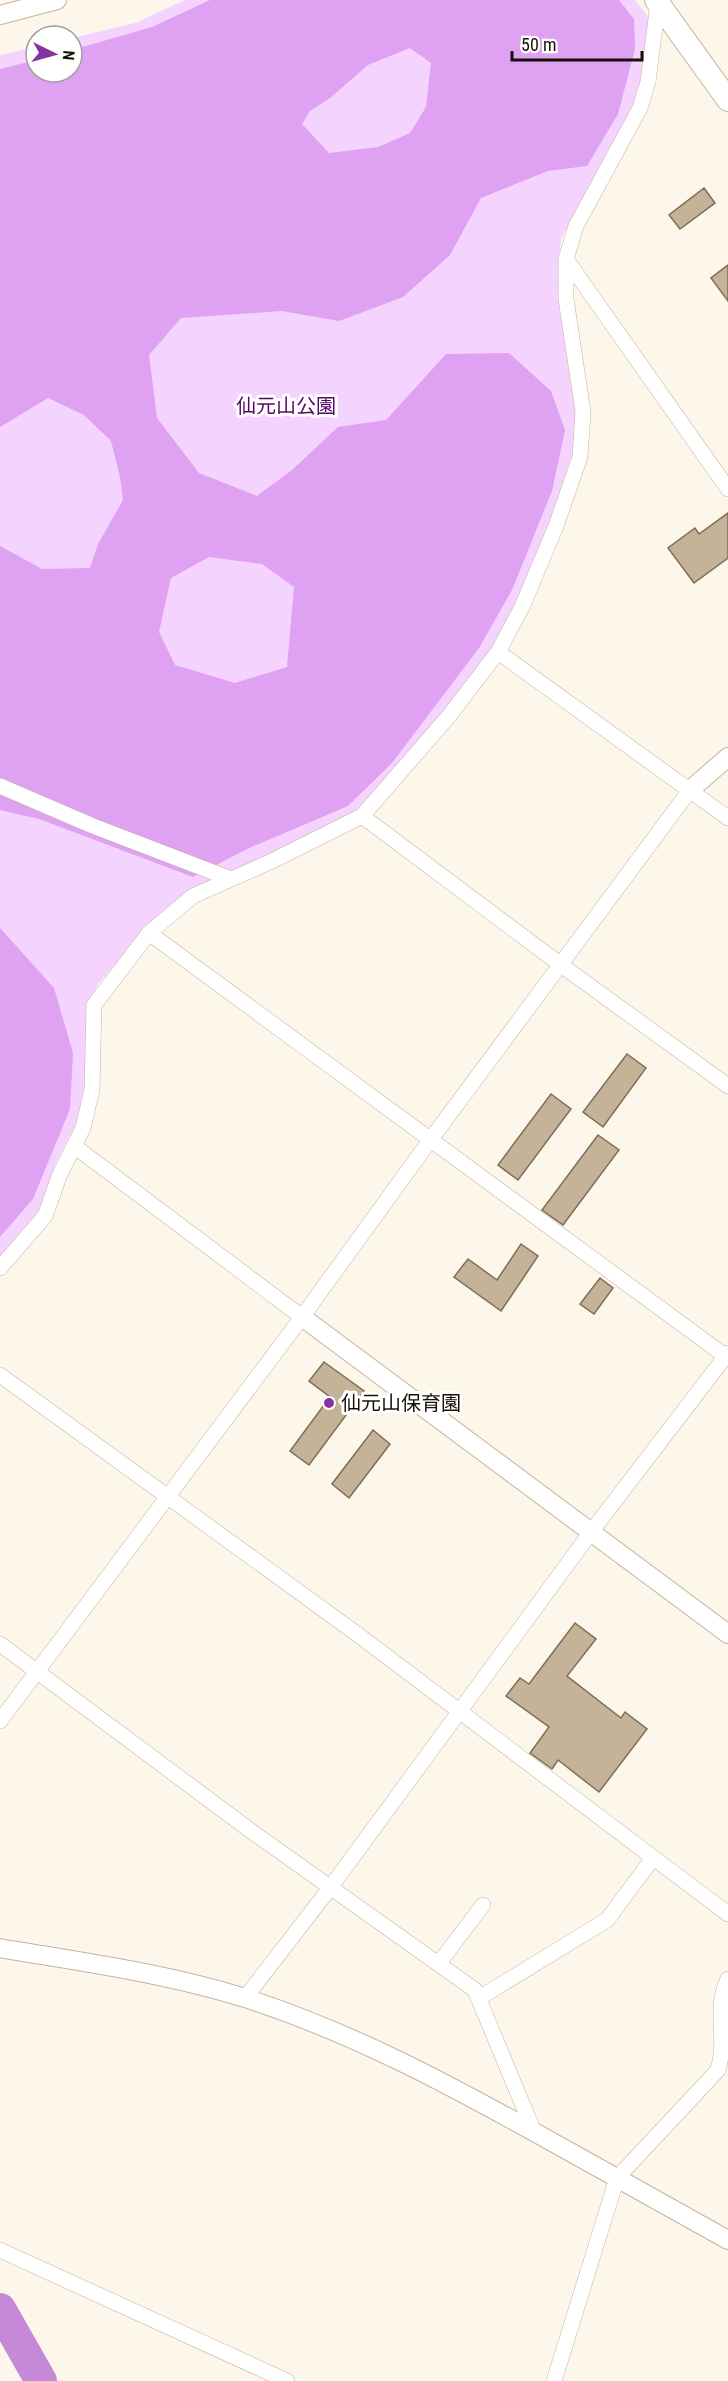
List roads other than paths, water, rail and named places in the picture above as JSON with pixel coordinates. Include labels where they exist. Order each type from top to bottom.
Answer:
[{"type":"main road","points":[[657,1],[728,100]]},
{"type":"street","points":[[0,15],[57,0]]},
{"type":"street","points":[[0,1268],[45,1216],[60,1174],[83,1128],[92,1090],[94,1005],[149,933],[193,896],[362,816],[449,716],[498,652],[522,607],[556,526],[580,456],[583,412],[566,298],[566,259],[576,226],[640,108],[648,82],[657,1]]},
{"type":"street","points":[[566,259],[728,489]]},
{"type":"street","points":[[498,652],[728,818]]},
{"type":"street","points":[[0,1720],[302,1317],[690,790],[728,757]]},
{"type":"street","points":[[0,786],[93,826],[231,879]]},
{"type":"street","points":[[362,816],[728,1086]]},
{"type":"street","points":[[149,933],[727,1356],[591,1532],[330,1888],[245,1998]]},
{"type":"street","points":[[74,1146],[728,1634]]},
{"type":"street","points":[[0,1375],[460,1711],[728,1914]]},
{"type":"street","points":[[0,1644],[330,1888],[476,1990],[534,2132]]},
{"type":"street","points":[[479,1998],[607,1920],[653,1858]]},
{"type":"street","points":[[439,1963],[483,1905]]},
{"type":"street","points":[[0,1948],[118,1967],[187,1982],[245,1998],[310,2022],[424,2072],[728,2240]]},
{"type":"street","points":[[554,2381],[617,2178],[718,2070],[725,2058],[727,2041],[722,2001],[728,1979]]},
{"type":"street","points":[[0,2250],[287,2381]]},
{"type":"waterway","points":[[0,2309],[41,2381]]},
{"type":"place","name":"仙元山保育園","points":[[329,1403]]},
{"type":"park label","name":"仙元山公園","points":[[286,406]]}]
